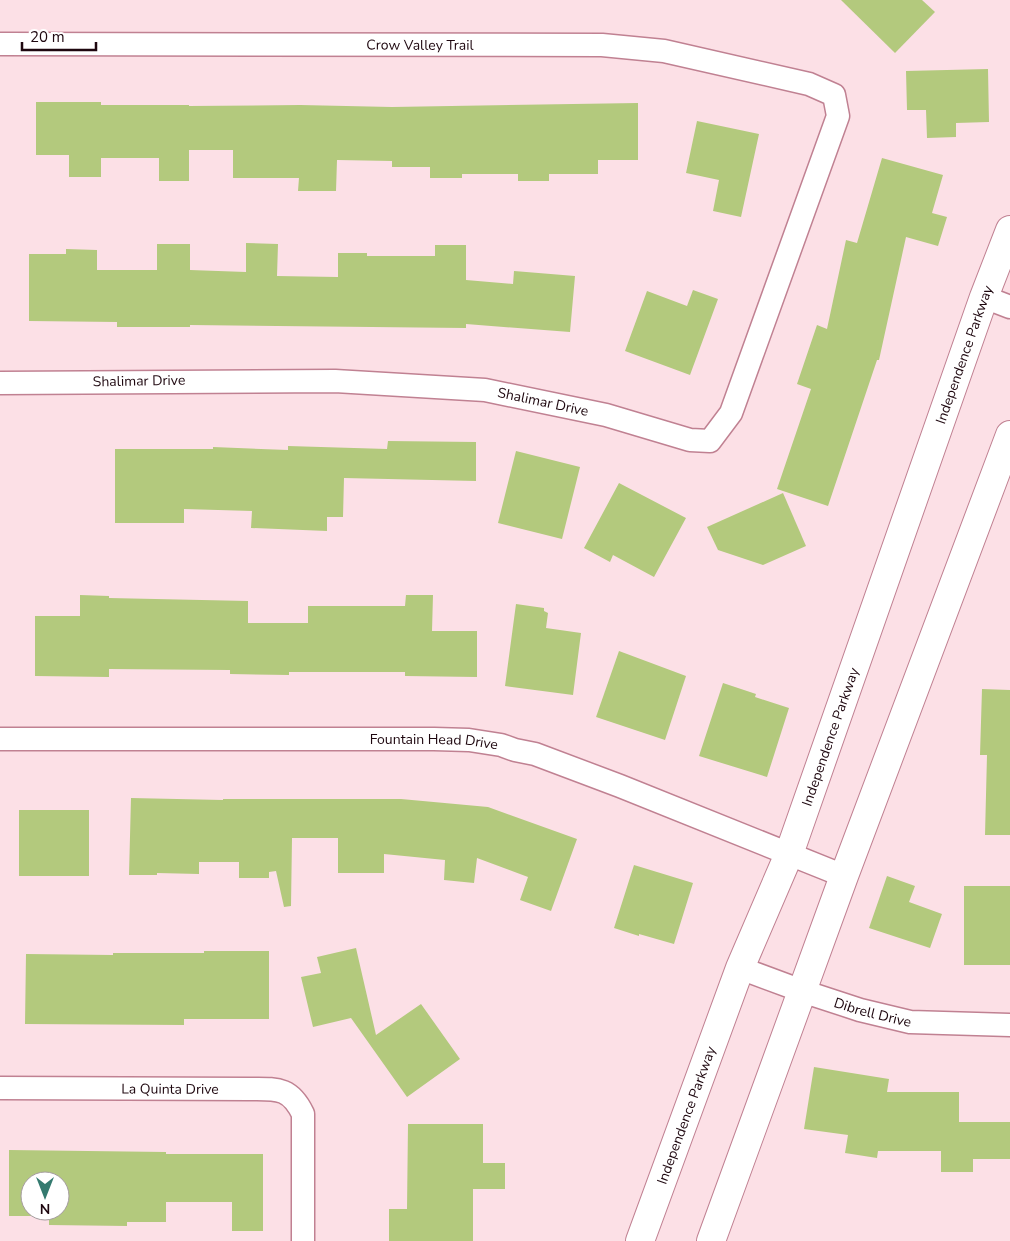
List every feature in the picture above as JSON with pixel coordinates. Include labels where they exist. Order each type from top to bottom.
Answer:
[{"type":"main road","name":"Independence Parkway","points":[[640,1241],[740,968],[789,854],[984,298],[1010,230]]},
{"type":"main road","points":[[711,1241],[844,876],[1010,435]]},
{"type":"street","name":"Crow Valley Trail","points":[[0,44],[602,45],[664,51],[809,84],[834,95]]},
{"type":"street","name":"Shalimar Drive","points":[[0,383],[335,381],[485,390],[606,415],[690,440],[710,441],[731,413],[788,257],[838,116],[834,95]]},
{"type":"street","points":[[984,298],[1010,307]]},
{"type":"street","name":"Fountain Head Drive","points":[[0,739],[434,739],[501,745],[535,754],[620,786],[844,876]]},
{"type":"street","name":"Dibrell Drive","points":[[740,968],[860,1010],[910,1022],[1010,1025]]},
{"type":"street","name":"La Quinta Drive","points":[[0,1088],[277,1090],[295,1099],[303,1114],[303,1241]]},
{"type":"building","points":[[841,0],[922,0],[935,12],[895,53]]},
{"type":"building","points":[[988,69],[989,122],[956,123],[956,137],[927,138],[926,110],[907,110],[906,71]]},
{"type":"building","points":[[36,102],[101,102],[101,105],[392,107],[638,103],[638,160],[598,160],[598,174],[549,174],[549,181],[518,181],[518,174],[462,174],[462,178],[430,178],[430,167],[392,167],[392,161],[337,160],[336,191],[298,191],[299,178],[233,178],[233,150],[189,150],[189,181],[159,181],[159,158],[101,158],[101,177],[69,177],[69,155],[36,155]]},
{"type":"building","points":[[697,121],[759,134],[741,217],[713,211],[719,180],[686,173]]},
{"type":"building","points":[[882,158],[943,175],[932,213],[947,217],[938,246],[906,237],[879,360],[877,360],[828,506],[777,489],[811,389],[797,384],[817,325],[827,329],[846,240],[857,243]]},
{"type":"building","points":[[246,243],[278,244],[277,276],[338,277],[338,253],[367,253],[367,256],[435,256],[435,245],[466,245],[466,280],[513,284],[514,271],[575,276],[570,332],[466,324],[466,328],[190,325],[190,327],[117,327],[117,322],[29,321],[29,254],[66,254],[66,249],[97,250],[97,270],[157,270],[157,244],[190,244],[190,270],[246,272]]},
{"type":"building","points":[[693,290],[718,299],[690,375],[625,351],[647,291],[687,306]]},
{"type":"building","points":[[388,441],[476,442],[476,481],[344,478],[343,517],[327,517],[327,531],[251,528],[252,511],[184,509],[184,523],[115,523],[115,449],[213,449],[213,447],[288,450],[288,446],[387,449]]},
{"type":"building","points":[[516,451],[580,467],[562,539],[498,523]]},
{"type":"building","points":[[619,483],[686,518],[654,577],[613,555],[610,562],[584,548]]},
{"type":"building","points":[[783,493],[806,546],[763,565],[718,550],[707,527]]},
{"type":"building","points":[[80,595],[109,596],[109,598],[248,601],[248,623],[308,623],[308,606],[405,606],[406,595],[433,595],[432,631],[477,631],[477,677],[405,676],[405,672],[289,672],[289,675],[230,674],[230,670],[109,669],[109,677],[35,676],[35,616],[80,616]]},
{"type":"building","points":[[516,604],[544,608],[544,611],[548,613],[546,628],[581,633],[573,695],[505,686]]},
{"type":"building","points":[[619,651],[686,676],[665,740],[596,717]]},
{"type":"building","points":[[723,683],[756,694],[755,697],[789,708],[767,777],[699,756]]},
{"type":"building","points":[[982,689],[1010,690],[1010,835],[985,835],[987,755],[980,755]]},
{"type":"building","points":[[131,798],[223,800],[401,799],[488,807],[577,839],[551,911],[520,900],[528,877],[477,858],[474,883],[444,880],[445,860],[384,854],[384,873],[338,873],[338,838],[292,838],[291,906],[284,907],[276,871],[269,872],[269,878],[239,878],[239,862],[199,862],[199,874],[157,873],[157,875],[129,875]]},
{"type":"building","points":[[19,810],[89,810],[89,876],[19,876]]},
{"type":"building","points":[[634,865],[693,883],[674,944],[614,928]]},
{"type":"building","points":[[887,876],[915,886],[909,902],[942,914],[930,948],[869,928]]},
{"type":"building","points":[[964,886],[1010,886],[1010,965],[964,965]]},
{"type":"building","points":[[356,948],[376,1035],[421,1004],[460,1059],[407,1097],[351,1018],[313,1027],[301,977],[321,973],[317,957]]},
{"type":"building","points":[[204,951],[269,951],[269,1019],[184,1019],[184,1025],[25,1024],[26,954],[113,955],[113,953],[204,953]]},
{"type":"building","points":[[814,1067],[889,1079],[887,1092],[959,1092],[959,1122],[1010,1122],[1010,1159],[973,1159],[973,1172],[941,1172],[941,1151],[878,1151],[877,1158],[845,1153],[848,1135],[804,1129]]},
{"type":"building","points":[[408,1124],[483,1124],[483,1163],[505,1163],[505,1189],[473,1189],[473,1241],[389,1241],[389,1209],[407,1209]]},
{"type":"building","points":[[9,1150],[166,1152],[166,1154],[263,1154],[263,1231],[232,1231],[232,1202],[166,1202],[166,1222],[127,1222],[127,1226],[49,1225],[49,1221],[70,1221],[70,1171],[20,1171],[20,1216],[9,1216]]}]
